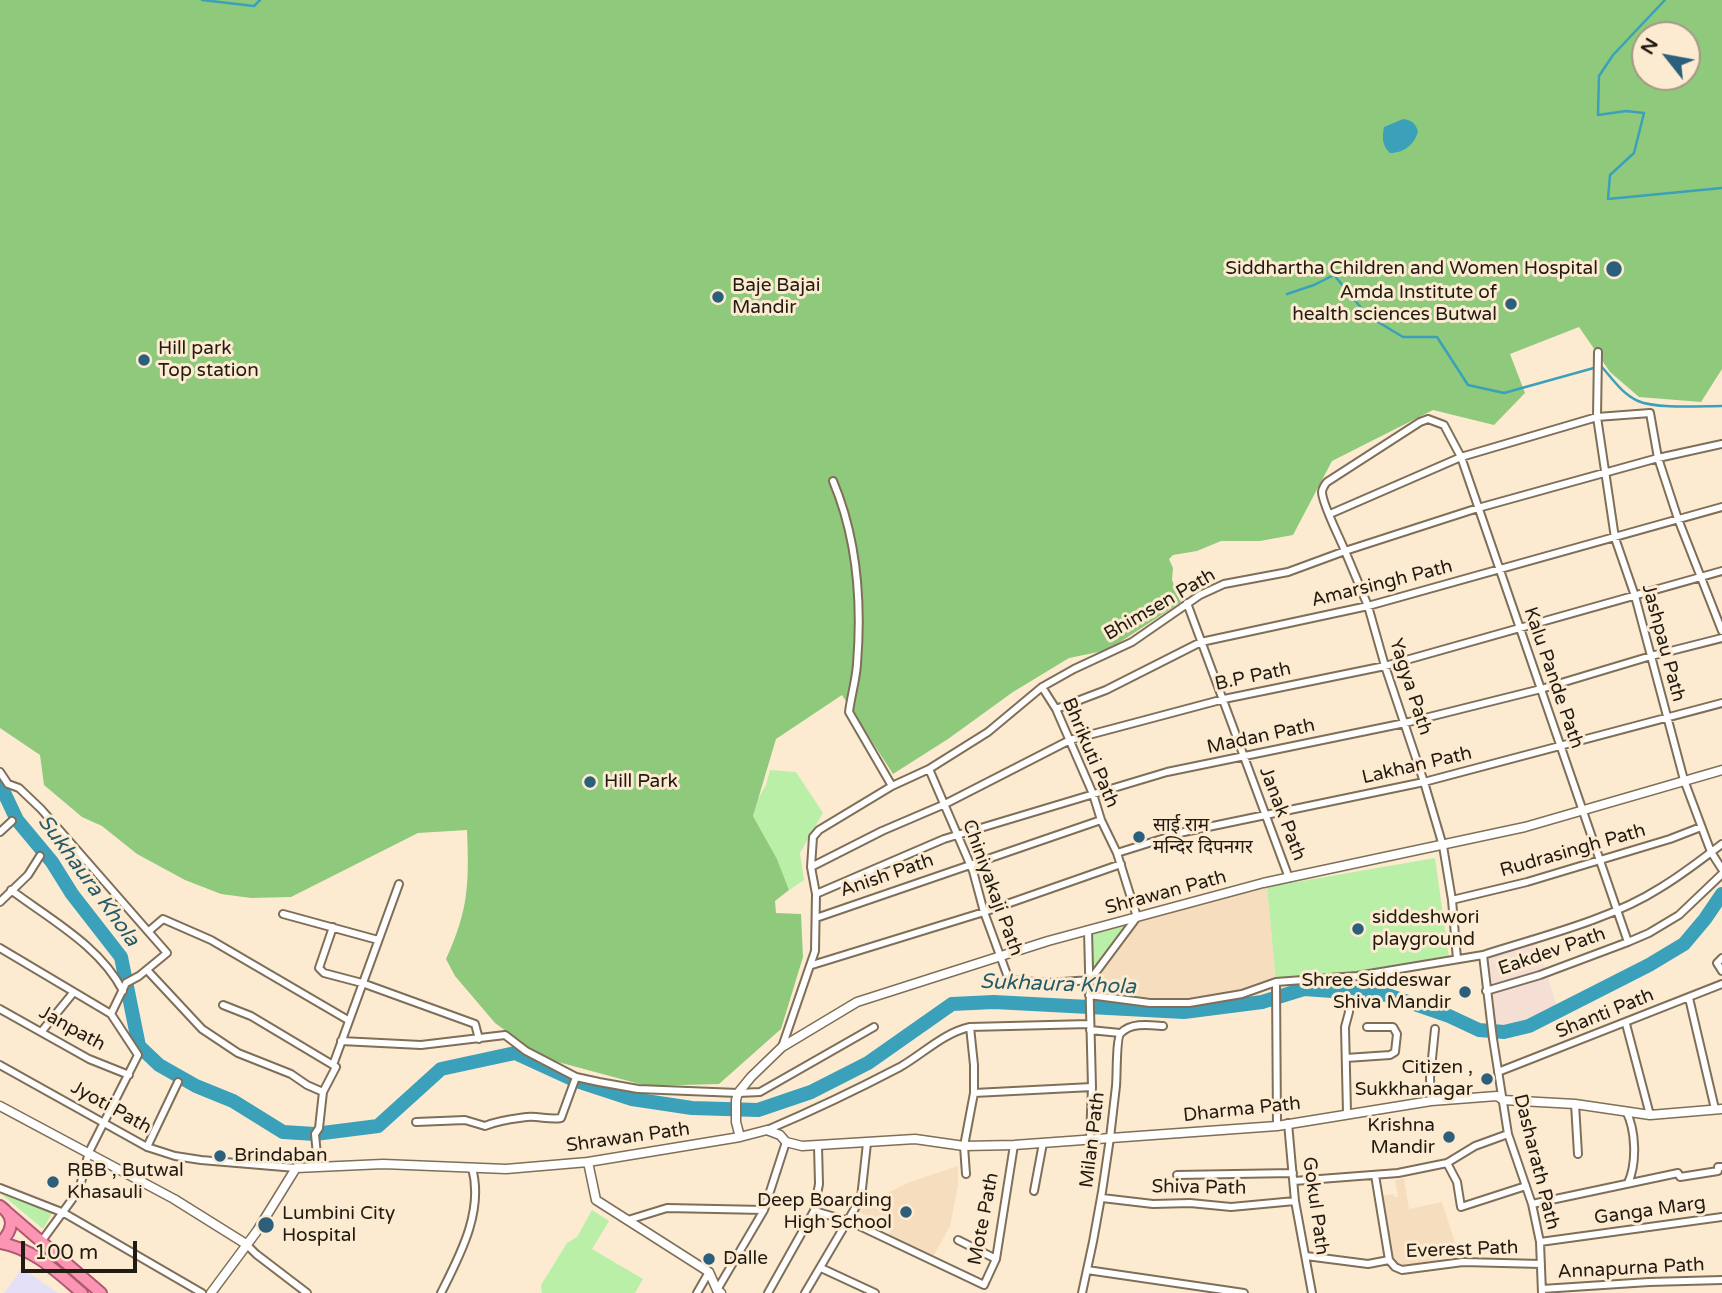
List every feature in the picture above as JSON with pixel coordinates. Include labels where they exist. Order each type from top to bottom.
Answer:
[{"type":"highway","points":[[4,1210],[101,1293]]},
{"type":"highway","points":[[4,1210],[11,1227],[1,1243],[32,1252],[82,1293]]},
{"type":"street","name":"Jashpau Path","points":[[1598,352],[1597,417],[1615,538],[1635,596],[1684,780],[1711,852],[1722,872]]},
{"type":"street","points":[[1329,514],[1461,457],[1597,417],[1650,412],[1658,458],[1678,519],[1722,631]]},
{"type":"street","points":[[1345,551],[1321,492],[1326,482],[1428,419],[1444,425],[1461,457]]},
{"type":"street","name":"Bhimsen Path","points":[[782,1047],[815,951],[816,894],[811,867],[813,837],[818,830],[892,786],[929,769],[988,732],[1042,687],[1074,668],[1132,642],[1187,603],[1224,584],[1288,572],[1478,508],[1658,458],[1722,444]]},
{"type":"street","name":"Kalu Pande Path","points":[[1461,457],[1617,909]]},
{"type":"street","points":[[833,481],[841,502],[857,573],[857,666],[849,712],[892,786]]},
{"type":"street","name":"Amarsingh Path","points":[[1056,709],[1106,690],[1201,642],[1368,606],[1722,507]]},
{"type":"street","name":"Yagya Path","points":[[1345,551],[1368,606],[1443,846],[1452,900],[1457,959]]},
{"type":"street","name":"B.P Path","points":[[811,867],[893,825],[945,804],[1070,740],[1224,699],[1385,666],[1722,571]]},
{"type":"street","name":"Janak Path","points":[[1187,603],[1289,878]]},
{"type":"street","name":"Madan Path","points":[[816,894],[944,839],[1167,772],[1405,723],[1541,690],[1651,656],[1722,638]]},
{"type":"street","name":"Bhrikuti Path","points":[[1042,687],[1056,709],[1093,794],[1101,820],[1121,864],[1137,917]]},
{"type":"street","name":"Lakhan Path","points":[[1117,853],[1184,832],[1424,782],[1722,702]]},
{"type":"street","name":"Chiniyakaji Path","points":[[929,769],[969,864],[1009,980],[1049,983],[1090,981]]},
{"type":"street","name":"Shrawan Path","points":[[737,1096],[782,1047],[857,1002],[1088,930],[1263,883],[1525,827],[1722,771]]},
{"type":"street","points":[[0,772],[8,783],[19,788],[41,809],[167,953],[147,970],[125,983],[111,1014]]},
{"type":"street","name":"Anish Path","points":[[816,918],[1101,820]]},
{"type":"street","points":[[0,831],[12,821]]},
{"type":"street","name":"Rudrasingh Path","points":[[1452,900],[1527,882],[1701,827]]},
{"type":"street","points":[[1089,995],[1150,1003],[1189,1003],[1276,986],[1357,976],[1483,955],[1587,922],[1659,890],[1722,844]]},
{"type":"street","points":[[0,902],[28,875],[40,856]]},
{"type":"street","points":[[812,965],[984,912],[1121,864]]},
{"type":"street","name":"Eakdev Path","points":[[1486,991],[1540,975],[1649,933],[1679,915],[1722,872]]},
{"type":"street","points":[[333,1065],[399,884]]},
{"type":"street","points":[[12,890],[96,954],[110,969],[123,992]]},
{"type":"street","name":"Eakdev Path","points":[[1617,909],[1628,942]]},
{"type":"street","points":[[283,914],[378,940]]},
{"type":"street","points":[[1090,981],[1137,917]]},
{"type":"street","points":[[149,931],[161,920],[166,920],[211,940],[348,1020]]},
{"type":"street","points":[[333,926],[319,968],[324,972],[362,982],[475,1024],[480,1035],[479,1040]]},
{"type":"street","points":[[1088,930],[1092,1087],[1090,1139]]},
{"type":"street","points":[[0,948],[111,1014],[138,1052],[89,1152],[79,1190],[41,1242]]},
{"type":"street","name":"Dasharath Path","points":[[1483,955],[1508,1134],[1532,1204],[1540,1242],[1542,1291]]},
{"type":"street","points":[[1722,958],[1717,963],[1722,971]]},
{"type":"street","points":[[147,970],[202,1029],[238,1053],[291,1074],[323,1092]]},
{"type":"street","name":"Shanti Path","points":[[1498,1072],[1626,1024],[1722,984]]},
{"type":"street","points":[[1276,986],[1277,1126]]},
{"type":"street","points":[[42,1031],[74,993]]},
{"type":"street","points":[[1689,998],[1718,1109]]},
{"type":"street","points":[[1347,1113],[1345,1027],[1349,1012],[1348,999]]},
{"type":"street","points":[[223,1005],[251,1016],[336,1067],[323,1092],[319,1128],[315,1134],[318,1166]]},
{"type":"street","name":"Janpath","points":[[0,1009],[89,1059],[129,1075]]},
{"type":"street","name":"Shrawan Path","points":[[296,1168],[383,1164],[506,1169],[588,1162],[740,1137],[767,1130],[848,1095],[904,1065],[955,1030],[970,1027],[1089,1024],[1120,1033]]},
{"type":"street","points":[[1626,1024],[1650,1115]]},
{"type":"street","points":[[1120,1033],[1141,1025],[1163,1026]]},
{"type":"street","points":[[341,1041],[421,1045],[505,1035],[526,1051],[576,1077],[638,1089],[737,1096],[760,1092],[874,1027]]},
{"type":"street","points":[[966,1174],[964,1146],[974,1093],[970,1027]]},
{"type":"street","points":[[1346,1058],[1390,1055],[1395,1052],[1397,1034],[1393,1027],[1367,1027]]},
{"type":"street","points":[[1432,1101],[1430,1078],[1435,1029]]},
{"type":"street","name":"Milan Path","points":[[1082,1293],[1102,1198],[1111,1137],[1120,1033]]},
{"type":"street","name":"Jyoti Path","points":[[0,1065],[147,1147],[175,1156],[201,1160],[296,1168]]},
{"type":"street","points":[[416,1122],[465,1120],[485,1126],[503,1118],[561,1118],[576,1077]]},
{"type":"street","points":[[147,1147],[178,1082]]},
{"type":"street","points":[[974,1093],[1092,1087]]},
{"type":"street","points":[[737,1096],[736,1122],[740,1137]]},
{"type":"street","name":"Dharma Path","points":[[767,1130],[780,1135],[786,1142],[802,1146],[915,1139],[964,1146],[1014,1145],[1277,1126],[1432,1101],[1497,1096],[1503,1100],[1575,1104],[1650,1115],[1718,1109]]},
{"type":"street","points":[[1575,1104],[1578,1154]]},
{"type":"street","points":[[0,1107],[174,1199],[246,1244],[307,1293]]},
{"type":"street","points":[[1626,1111],[1631,1121],[1634,1171],[1628,1183]]},
{"type":"street","name":"Gokul Path","points":[[1288,1123],[1295,1201],[1312,1293]]},
{"type":"street","points":[[1177,1175],[1294,1177],[1398,1173],[1447,1163],[1475,1146],[1508,1134]]},
{"type":"street","points":[[719,1292],[764,1210],[786,1142]]},
{"type":"street","points":[[805,1293],[861,1198],[866,1143]]},
{"type":"street","points":[[1034,1191],[1043,1143]]},
{"type":"street","name":"Mote Path","points":[[849,1221],[984,1285],[996,1259],[1014,1145]]},
{"type":"street","points":[[768,1293],[814,1211],[818,1184],[818,1146]]},
{"type":"street","points":[[588,1162],[596,1200],[709,1272],[719,1292]]},
{"type":"street","points":[[1447,1163],[1457,1182],[1461,1207],[1526,1186]]},
{"type":"street","points":[[1532,1204],[1678,1173],[1680,1177],[1718,1171],[1718,1167],[1722,1167]]},
{"type":"street","points":[[211,1293],[257,1231],[296,1168]]},
{"type":"street","points":[[441,1293],[465,1244],[477,1184],[472,1168]]},
{"type":"street","name":"Everest Path","points":[[1375,1175],[1389,1260],[1395,1267],[1402,1270],[1463,1262],[1541,1264]]},
{"type":"street","points":[[0,1188],[64,1213],[202,1293]]},
{"type":"street","name":"Shiva Path","points":[[1102,1198],[1153,1204],[1190,1202],[1231,1206],[1295,1201]]},
{"type":"street","points":[[628,1220],[667,1208],[764,1210]]},
{"type":"street","points":[[814,1211],[849,1221]]},
{"type":"street","name":"Ganga Marg","points":[[1540,1242],[1722,1217]]},
{"type":"street","points":[[958,1240],[996,1259]]},
{"type":"street","name":"Everest Path","points":[[1306,1256],[1368,1264],[1389,1260]]},
{"type":"street","points":[[821,1268],[875,1293]]},
{"type":"street","points":[[1087,1270],[1244,1293]]},
{"type":"street","points":[[697,1293],[709,1272]]},
{"type":"street","name":"Annapurna Path","points":[[1542,1291],[1649,1282],[1722,1280]]},
{"type":"shaded area","points":[[1267,887],[1276,982],[1242,994],[1189,1003],[1089,995],[1090,984],[1137,917]]},
{"type":"shaded area","points":[[1536,938],[1558,1010],[1529,1026],[1502,1032],[1492,1031],[1483,955]]},
{"type":"shaded area","name":"Deep Boarding High School","points":[[958,1166],[958,1185],[950,1226],[932,1259],[888,1236],[892,1227],[855,1210],[862,1194],[883,1195],[910,1182]]},
{"type":"shaded area","points":[[1404,1178],[1409,1209],[1442,1202],[1459,1255],[1401,1267],[1394,1262],[1381,1196],[1394,1194],[1394,1197],[1398,1197],[1395,1180]]},
{"type":"shaded area","points":[[22,1268],[58,1293],[4,1293]]},
{"type":"green space","points":[[0,0],[1722,0],[1722,369],[1701,402],[1639,397],[1610,372],[1579,327],[1510,354],[1525,393],[1494,425],[1433,410],[1332,461],[1293,535],[1260,541],[1221,541],[1197,551],[1173,555],[1169,559],[1173,568],[1172,580],[1181,602],[1108,650],[1069,658],[1013,692],[948,739],[893,774],[842,695],[776,739],[753,816],[777,859],[789,890],[775,901],[776,913],[801,914],[803,957],[781,1029],[719,1084],[647,1086],[543,1058],[495,1023],[455,976],[446,959],[454,941],[466,896],[467,830],[418,833],[291,897],[251,898],[221,894],[185,880],[137,854],[102,826],[82,817],[44,785],[40,755],[0,728]]},
{"type":"green space","points":[[770,770],[796,772],[823,813],[800,853],[804,880],[789,890],[777,859],[753,816],[754,806],[766,785]]},
{"type":"green space","name":"siddeshwori playground","points":[[1435,858],[1449,958],[1276,982],[1267,887]]},
{"type":"green space","points":[[1137,917],[1090,984],[1088,930]]},
{"type":"green space","points":[[0,1188],[54,1210],[43,1229],[0,1193]]},
{"type":"green space","points":[[592,1210],[609,1221],[592,1249],[643,1279],[635,1293],[542,1293],[541,1285],[567,1243],[577,1237]]},
{"type":"water","points":[[1403,119],[1414,124],[1418,131],[1417,136],[1412,144],[1390,153],[1383,142],[1384,127]]},
{"type":"waterway","points":[[202,0],[254,6],[260,0]]},
{"type":"waterway","points":[[1665,0],[1613,55],[1599,76],[1598,115],[1626,111],[1644,113],[1634,153],[1610,175],[1608,199],[1722,188]]},
{"type":"waterway","points":[[1287,294],[1334,275],[1368,316],[1403,337],[1437,337],[1468,385],[1504,393],[1601,366],[1622,390],[1646,404],[1722,406]]},
{"type":"waterway","name":"Sukhaura Khola","points":[[0,784],[17,820],[52,862],[72,894],[121,957],[139,1046],[159,1065],[196,1086],[233,1101],[283,1132],[315,1134],[378,1126],[441,1069],[515,1053],[574,1080],[632,1099],[692,1108],[758,1110],[811,1092],[868,1063],[952,1004],[994,1002],[1184,1012],[1262,1002],[1304,989],[1388,995],[1449,1016],[1479,1030],[1504,1032],[1529,1026],[1649,965],[1684,944],[1722,894]]},
{"type":"place","name":"Siddhartha Children and Women Hospital","points":[[1614,269]]},
{"type":"place","name":"Baje Bajai Mandir","points":[[718,297]]},
{"type":"place","name":"Amda Institute of health sciences Butwal","points":[[1511,304]]},
{"type":"place","name":"Hill park Top station","points":[[144,360]]},
{"type":"place","name":"Hill Park","points":[[590,782]]},
{"type":"place","name":"साई राम मन्दिर दिपनगर","points":[[1139,837]]},
{"type":"place","name":"siddeshwori playground","points":[[1358,929]]},
{"type":"place","name":"Shree Siddeswar Shiva Mandir","points":[[1465,992]]},
{"type":"place","name":"Citizen , Sukkhanagar","points":[[1487,1079]]},
{"type":"place","name":"Krishna Mandir","points":[[1449,1137]]},
{"type":"place","name":"Brindaban","points":[[220,1156]]},
{"type":"place","name":"RBB , Butwal Khasauli","points":[[53,1182]]},
{"type":"place","name":"Deep Boarding High School","points":[[906,1212]]},
{"type":"place","name":"Lumbini City Hospital","points":[[266,1225]]},
{"type":"place","name":"Dalle","points":[[709,1259]]}]
